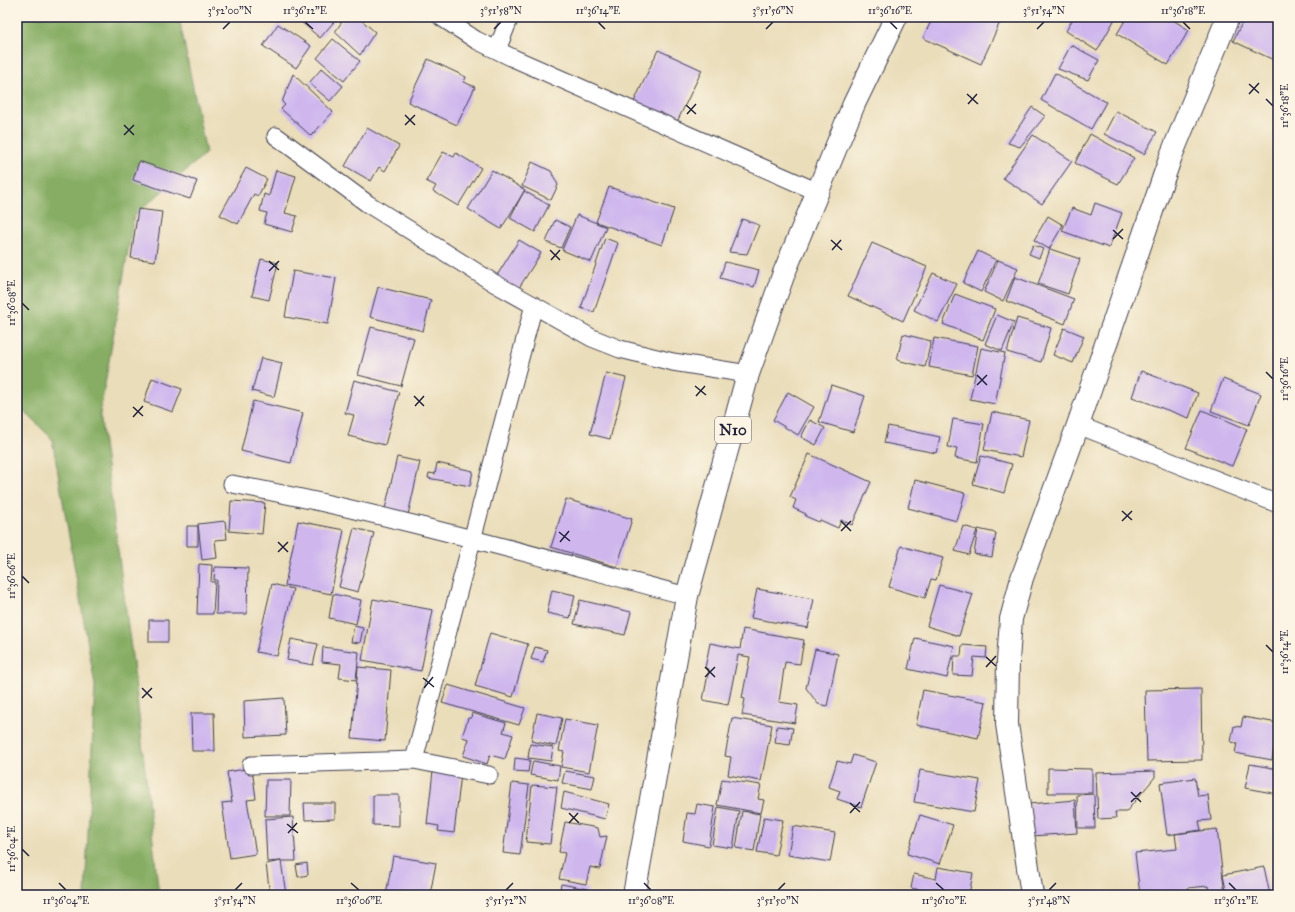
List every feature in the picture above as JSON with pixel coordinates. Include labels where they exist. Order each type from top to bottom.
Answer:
[{"type":"main road","name":"N10","points":[[634,895],[687,596],[748,374],[784,273],[854,104],[896,17]]},
{"type":"main road","points":[[1032,895],[1007,724],[1008,661],[1011,619],[1022,578],[1078,425],[1171,156],[1228,17]]},
{"type":"street","points":[[441,17],[476,40],[497,50],[818,192]]},
{"type":"street","points":[[497,50],[510,17]]},
{"type":"street","points":[[276,136],[368,204],[494,283],[592,338],[620,349],[673,362],[748,374]]},
{"type":"street","points":[[414,760],[534,305]]},
{"type":"street","points":[[1078,425],[1278,504]]},
{"type":"street","points":[[232,484],[302,498],[472,539],[687,596]]},
{"type":"street","points":[[251,765],[414,760],[490,775]]},
{"type":"green space","points":[[17,17],[179,17],[206,153],[134,216],[100,413],[134,671],[159,895],[85,895],[95,685],[52,439],[17,404]]},
{"type":"building","points":[[303,17],[316,17],[319,20],[321,17],[338,17],[320,38],[300,21]]},
{"type":"building","points":[[345,17],[358,17],[375,32],[360,55],[335,32]]},
{"type":"building","points":[[933,17],[994,17],[1001,20],[981,64],[923,38]]},
{"type":"building","points":[[1074,17],[1116,17],[1097,51],[1066,31]]},
{"type":"building","points":[[1127,17],[1168,17],[1189,30],[1168,65],[1117,34]]},
{"type":"building","points":[[1245,17],[1269,17],[1278,21],[1278,62],[1233,41]]},
{"type":"building","points":[[278,24],[311,46],[296,68],[263,46]]},
{"type":"building","points":[[333,39],[360,61],[344,81],[317,58]]},
{"type":"building","points":[[1071,45],[1099,60],[1088,80],[1058,69]]},
{"type":"building","points":[[658,50],[702,70],[676,124],[633,104]]},
{"type":"building","points":[[428,59],[466,77],[464,82],[475,87],[457,125],[408,102]]},
{"type":"building","points":[[322,68],[343,86],[330,101],[309,83]]},
{"type":"building","points":[[1055,73],[1106,102],[1091,129],[1041,100]]},
{"type":"building","points":[[293,74],[333,112],[311,136],[281,109],[285,105],[282,102]]},
{"type":"building","points":[[1032,107],[1045,116],[1020,147],[1008,143]]},
{"type":"building","points":[[1116,111],[1157,132],[1144,154],[1104,134]]},
{"type":"building","points":[[367,128],[399,146],[385,171],[379,167],[371,181],[345,166]]},
{"type":"building","points":[[1090,134],[1134,158],[1118,184],[1075,163]]},
{"type":"building","points":[[1033,135],[1072,161],[1042,204],[1003,178]]},
{"type":"building","points":[[443,152],[454,157],[456,153],[481,168],[458,206],[433,191],[436,186],[426,181]]},
{"type":"building","points":[[139,161],[197,181],[190,199],[133,180]]},
{"type":"building","points":[[532,162],[551,171],[558,185],[551,200],[522,186]]},
{"type":"building","points":[[246,168],[267,179],[258,196],[254,194],[238,224],[220,215]]},
{"type":"building","points":[[276,170],[296,176],[285,213],[297,216],[292,232],[264,224],[267,213],[260,211],[264,194],[269,196]]},
{"type":"building","points":[[492,170],[525,190],[501,229],[468,209]]},
{"type":"building","points":[[609,187],[674,209],[662,245],[596,222]]},
{"type":"building","points":[[524,191],[549,205],[535,232],[510,218]]},
{"type":"building","points":[[1095,203],[1122,213],[1109,248],[1062,231],[1072,208],[1091,215]]},
{"type":"building","points":[[138,209],[162,212],[155,261],[131,258]]},
{"type":"building","points":[[577,215],[606,227],[591,262],[562,250]]},
{"type":"building","points":[[1048,216],[1063,225],[1049,249],[1034,240]]},
{"type":"building","points":[[742,219],[759,225],[747,254],[729,252]]},
{"type":"building","points":[[555,220],[570,227],[561,248],[546,242]]},
{"type":"building","points":[[605,238],[618,243],[594,312],[581,308]]},
{"type":"building","points":[[519,240],[541,253],[517,291],[496,277]]},
{"type":"building","points":[[872,243],[927,267],[903,321],[848,296]]},
{"type":"building","points":[[1033,245],[1043,249],[1039,258],[1029,254]]},
{"type":"building","points":[[1050,249],[1080,259],[1068,294],[1038,284]]},
{"type":"building","points":[[978,251],[996,260],[981,292],[963,283]]},
{"type":"building","points":[[261,259],[278,263],[269,300],[252,296]]},
{"type":"building","points":[[998,260],[1018,268],[1003,301],[984,292]]},
{"type":"building","points":[[725,262],[759,270],[754,287],[720,278]]},
{"type":"building","points":[[293,271],[336,278],[328,324],[285,317]]},
{"type":"building","points":[[933,273],[957,284],[938,322],[914,310]]},
{"type":"building","points":[[1015,277],[1074,299],[1065,324],[1006,301]]},
{"type":"building","points":[[378,287],[431,300],[423,331],[370,317]]},
{"type":"building","points":[[955,294],[995,309],[983,340],[943,324]]},
{"type":"building","points":[[997,315],[1014,322],[1002,351],[985,344]]},
{"type":"building","points":[[1017,318],[1051,328],[1041,362],[1007,352]]},
{"type":"building","points":[[371,327],[414,338],[401,386],[358,375]]},
{"type":"building","points":[[1064,328],[1084,336],[1073,363],[1053,355]]},
{"type":"building","points":[[903,334],[931,341],[925,367],[897,360]]},
{"type":"building","points":[[934,338],[978,346],[972,375],[929,367]]},
{"type":"building","points":[[981,348],[1005,353],[995,404],[970,399]]},
{"type":"building","points":[[261,358],[282,363],[274,397],[252,391]]},
{"type":"building","points":[[1141,371],[1198,393],[1189,418],[1132,397]]},
{"type":"building","points":[[606,373],[626,378],[610,439],[590,434]]},
{"type":"building","points":[[152,378],[182,389],[173,412],[144,402]]},
{"type":"building","points":[[1223,379],[1261,394],[1249,425],[1211,411]]},
{"type":"building","points":[[354,380],[399,392],[385,445],[348,436],[354,415],[345,413]]},
{"type":"building","points":[[831,385],[865,396],[853,432],[819,422]]},
{"type":"building","points":[[788,392],[814,407],[798,435],[773,420]]},
{"type":"building","points":[[253,401],[303,413],[291,463],[241,451]]},
{"type":"building","points":[[1202,410],[1247,429],[1232,466],[1186,448]]},
{"type":"building","points":[[992,412],[1029,420],[1021,457],[984,450]]},
{"type":"building","points":[[953,419],[984,424],[977,462],[955,458],[957,448],[948,447]]},
{"type":"building","points":[[810,420],[825,428],[816,445],[801,437]]},
{"type":"building","points":[[888,426],[940,437],[936,453],[884,443]]},
{"type":"building","points":[[809,454],[871,482],[852,525],[841,520],[838,528],[820,520],[819,522],[805,516],[806,514],[793,508],[796,500],[790,497]]},
{"type":"building","points":[[981,456],[1012,464],[1004,493],[973,484]]},
{"type":"building","points":[[397,457],[420,462],[408,515],[385,509]]},
{"type":"building","points":[[437,463],[473,471],[470,486],[428,478],[429,473],[435,474]]},
{"type":"building","points":[[915,480],[965,493],[957,521],[908,508]]},
{"type":"building","points":[[566,499],[632,519],[617,567],[551,547]]},
{"type":"building","points":[[231,501],[265,503],[262,534],[229,531]]},
{"type":"building","points":[[225,521],[227,539],[215,540],[217,558],[202,560],[198,524]]},
{"type":"building","points":[[298,521],[344,530],[331,594],[285,585]]},
{"type":"building","points":[[187,526],[198,526],[198,546],[187,546]]},
{"type":"building","points":[[963,526],[977,530],[969,555],[955,551]]},
{"type":"building","points":[[354,528],[374,533],[358,592],[339,587]]},
{"type":"building","points":[[978,529],[996,533],[992,557],[974,554]]},
{"type":"building","points":[[901,546],[943,558],[936,580],[931,579],[925,598],[889,587]]},
{"type":"building","points":[[199,564],[212,565],[211,582],[215,582],[213,614],[197,614]]},
{"type":"building","points":[[215,567],[248,568],[247,614],[216,614],[217,580],[214,580]]},
{"type":"building","points":[[272,584],[293,589],[277,656],[256,652]]},
{"type":"building","points":[[939,585],[973,594],[959,636],[927,626]]},
{"type":"building","points":[[757,589],[814,599],[808,628],[751,618]]},
{"type":"building","points":[[552,590],[575,595],[570,618],[547,613]]},
{"type":"building","points":[[333,594],[361,600],[356,624],[329,618]]},
{"type":"building","points":[[373,599],[433,610],[421,671],[362,660]]},
{"type":"building","points":[[580,600],[631,612],[625,635],[574,624]]},
{"type":"building","points":[[149,620],[168,620],[168,642],[149,642]]},
{"type":"building","points":[[354,626],[363,628],[360,643],[351,642]]},
{"type":"building","points":[[743,629],[804,640],[800,664],[785,662],[779,702],[798,705],[795,723],[742,715],[745,699],[742,698],[750,657],[738,655],[728,705],[703,700],[709,669],[705,668],[710,643],[740,649]]},
{"type":"building","points":[[490,633],[528,644],[513,697],[475,686]]},
{"type":"building","points":[[915,638],[954,646],[947,678],[908,669]]},
{"type":"building","points":[[291,639],[318,644],[313,665],[287,660]]},
{"type":"building","points":[[962,645],[987,647],[986,658],[974,657],[972,676],[953,675],[954,656],[961,656]]},
{"type":"building","points":[[323,647],[359,652],[356,680],[339,678],[341,664],[322,662]]},
{"type":"building","points":[[535,647],[547,650],[543,662],[531,659]]},
{"type":"building","points":[[815,649],[838,654],[827,706],[818,704],[806,688]]},
{"type":"building","points":[[358,667],[391,670],[385,741],[352,738]]},
{"type":"building","points":[[448,685],[525,708],[519,725],[442,703]]},
{"type":"building","points":[[1201,689],[1202,760],[1147,761],[1145,690]]},
{"type":"building","points":[[923,690],[986,702],[978,738],[916,725]]},
{"type":"building","points":[[284,698],[286,735],[245,737],[244,701]]},
{"type":"building","points":[[191,713],[214,713],[215,751],[192,751]]},
{"type":"building","points":[[472,713],[506,723],[503,732],[513,735],[505,759],[490,755],[487,764],[463,756],[469,739],[462,737],[468,718],[471,718]]},
{"type":"building","points":[[537,713],[562,718],[556,746],[531,741]]},
{"type":"building","points":[[1243,717],[1278,723],[1272,760],[1235,753],[1237,743],[1231,742],[1234,726],[1241,727]]},
{"type":"building","points":[[732,718],[772,725],[761,781],[728,775],[731,757],[725,756]]},
{"type":"building","points":[[565,719],[598,725],[589,772],[561,767],[564,752],[559,751]]},
{"type":"building","points":[[777,726],[793,728],[790,745],[775,743]]},
{"type":"building","points":[[530,744],[553,747],[551,761],[528,758]]},
{"type":"building","points":[[853,755],[876,762],[861,807],[837,799],[840,791],[829,787],[837,761],[850,764]]},
{"type":"building","points":[[515,758],[530,760],[528,772],[514,771]]},
{"type":"building","points":[[533,761],[560,766],[558,780],[530,775]]},
{"type":"building","points":[[1250,764],[1278,769],[1278,794],[1245,788]]},
{"type":"building","points":[[252,768],[256,799],[247,800],[256,854],[230,858],[222,803],[232,802],[227,772]]},
{"type":"building","points":[[1048,768],[1092,769],[1092,793],[1048,793]]},
{"type":"building","points":[[920,770],[980,780],[974,812],[914,802]]},
{"type":"building","points":[[433,771],[461,774],[454,833],[438,831],[439,826],[427,824]]},
{"type":"building","points":[[565,771],[595,776],[592,789],[562,783]]},
{"type":"building","points":[[1155,771],[1155,777],[1126,812],[1115,812],[1116,818],[1098,819],[1096,773]]},
{"type":"building","points":[[1195,778],[1198,796],[1208,795],[1211,820],[1199,821],[1201,830],[1167,835],[1160,783]]},
{"type":"building","points":[[722,779],[761,785],[758,799],[764,800],[761,813],[717,805]]},
{"type":"building","points":[[266,780],[291,780],[290,816],[265,816]]},
{"type":"building","points":[[512,783],[529,785],[520,855],[503,853]]},
{"type":"building","points":[[532,785],[557,787],[550,844],[526,842]]},
{"type":"building","points":[[564,792],[609,804],[605,819],[561,808]]},
{"type":"building","points":[[1094,794],[1095,828],[1078,828],[1077,795]]},
{"type":"building","points":[[373,795],[399,795],[399,826],[373,825]]},
{"type":"building","points":[[1075,800],[1077,833],[1031,836],[1029,804]]},
{"type":"building","points":[[304,803],[335,803],[335,819],[305,820]]},
{"type":"building","points":[[697,804],[715,807],[709,846],[683,841],[687,813],[695,814]]},
{"type":"building","points":[[718,807],[739,811],[733,848],[712,845]]},
{"type":"building","points":[[742,811],[760,814],[754,851],[736,848]]},
{"type":"building","points":[[920,815],[953,825],[940,864],[907,854]]},
{"type":"building","points":[[293,817],[296,861],[267,862],[265,819]]},
{"type":"building","points":[[764,817],[783,820],[776,855],[757,852]]},
{"type":"building","points":[[565,822],[598,828],[600,837],[607,836],[600,869],[590,867],[586,884],[559,879],[565,853],[559,852]]},
{"type":"building","points":[[793,826],[835,833],[830,862],[788,855]]},
{"type":"building","points":[[1217,829],[1225,895],[1209,895],[1208,886],[1188,888],[1189,895],[1140,895],[1135,853],[1177,849],[1175,834]]},
{"type":"building","points":[[393,856],[436,863],[430,895],[386,895]]},
{"type":"building","points":[[281,861],[286,895],[270,895],[266,864]]},
{"type":"building","points":[[307,863],[308,875],[298,877],[296,865]]},
{"type":"building","points":[[938,867],[973,873],[969,895],[944,895],[911,888],[914,874],[936,879]]},
{"type":"building","points":[[1264,867],[1270,895],[1227,895],[1223,875]]},
{"type":"building","points":[[561,884],[588,889],[586,895],[559,895]]}]
